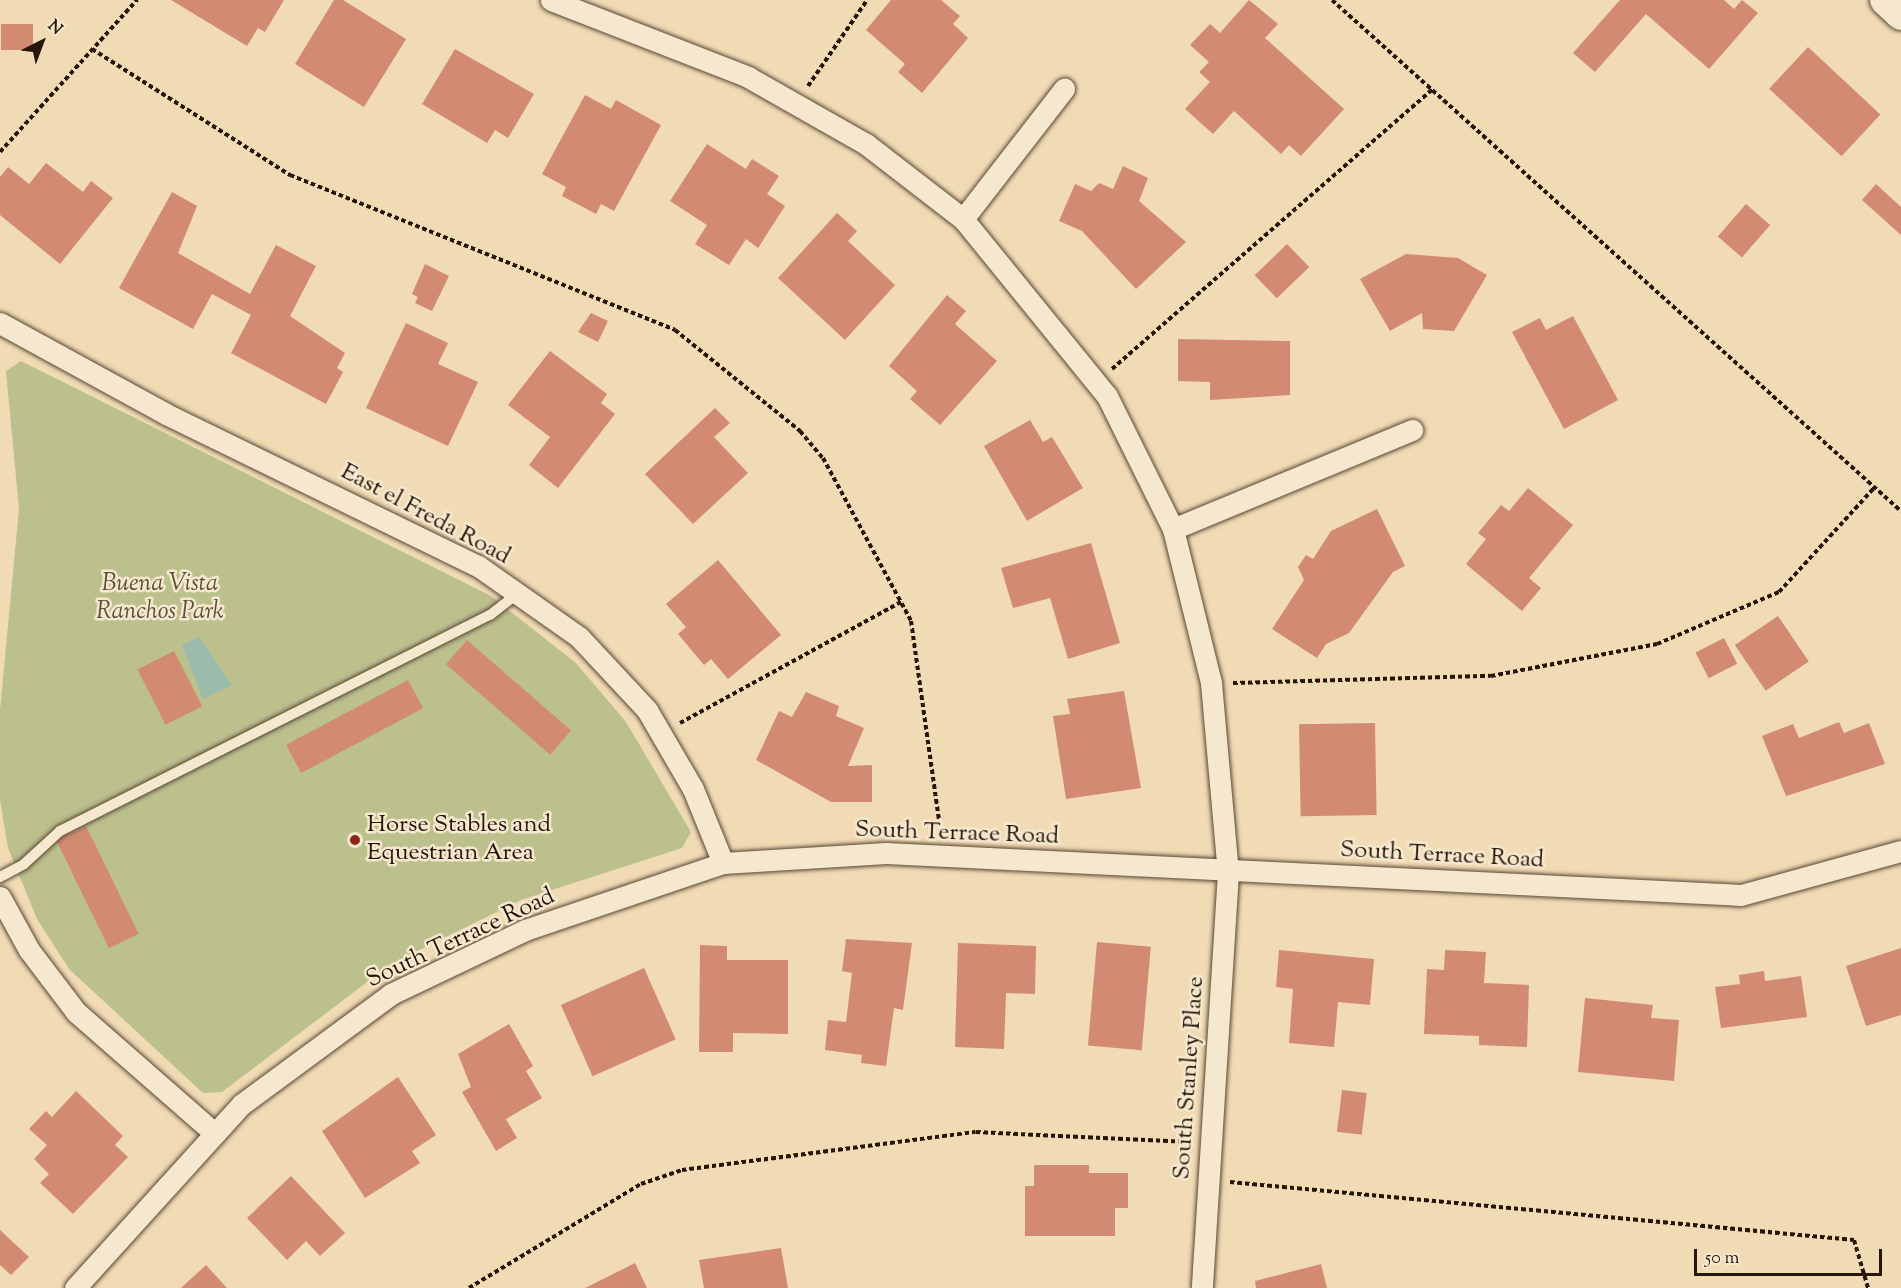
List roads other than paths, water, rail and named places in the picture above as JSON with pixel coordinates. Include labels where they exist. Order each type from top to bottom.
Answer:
[{"type":"street","name":"South Stanley Place","points":[[551,0],[596,8],[748,77],[866,144],[963,219],[1094,381],[1173,529],[1211,683],[1228,872],[1202,1288]]},
{"type":"street","points":[[1885,0],[1901,15]]},
{"type":"street","points":[[963,219],[1064,89]]},
{"type":"street","name":"East el Freda Road","points":[[0,323],[166,414],[478,566],[579,638],[647,710],[693,789],[723,863]]},
{"type":"street","points":[[1173,529],[1412,430]]},
{"type":"street","name":"South Terrace Road","points":[[75,1288],[242,1104],[391,994],[525,930],[723,863],[886,853],[1228,872],[1741,895],[1901,851]]},
{"type":"street","points":[[0,897],[29,950],[76,1012],[214,1133]]},
{"type":"lane","points":[[0,877],[24,864],[60,831],[490,615],[517,594]]},
{"type":"place","name":"Horse Stables and Equestrian Area","points":[[355,840]]},
{"type":"park label","name":"Buena Vista Ranchos Park","points":[[160,599]]}]
